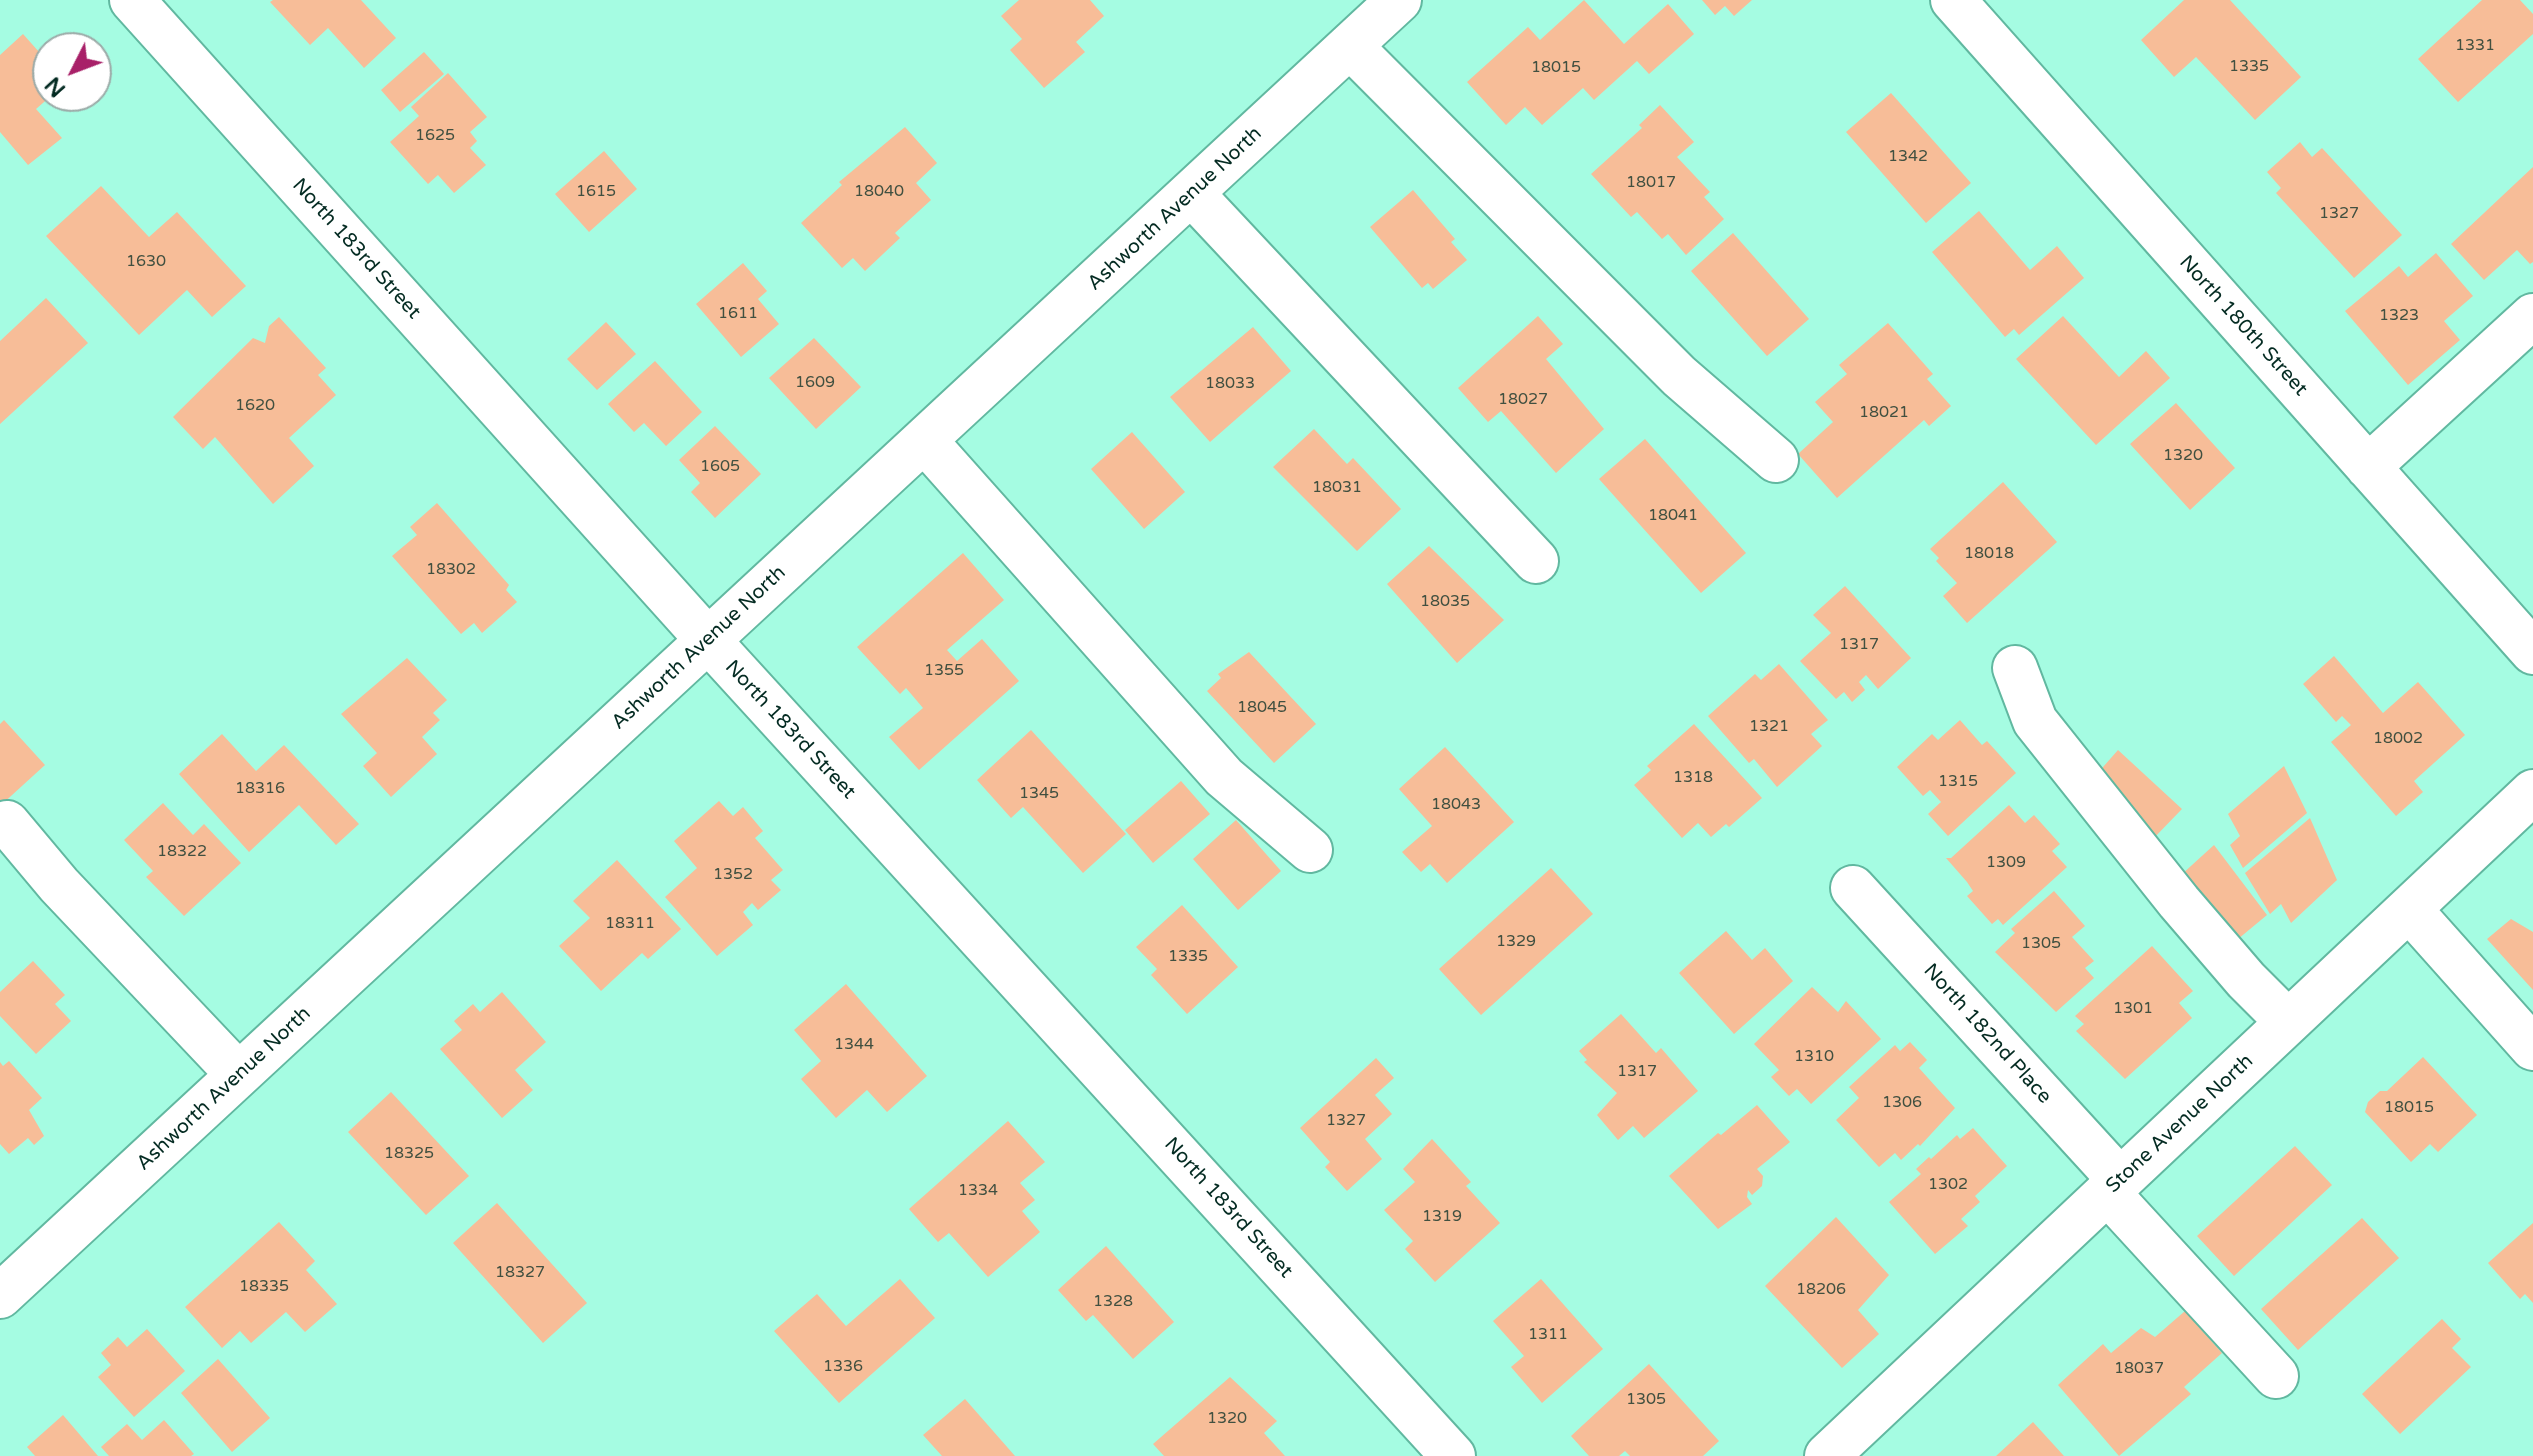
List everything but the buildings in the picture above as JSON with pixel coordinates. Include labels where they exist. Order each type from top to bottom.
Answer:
[{"type":"street","name":"North 183rd Street","points":[[132,0],[707,639],[1453,1456]]},
{"type":"street","name":"Ashworth Avenue North","points":[[0,1296],[1399,0]]},
{"type":"street","name":"North 180th Street","points":[[1953,0],[2533,652]]},
{"type":"street","points":[[1350,46],[1679,376],[1776,460]]},
{"type":"street","points":[[1192,194],[1536,561]]},
{"type":"street","points":[[2368,467],[2533,316]]},
{"type":"street","points":[[924,440],[1224,777],[1310,850]]},
{"type":"street","points":[[2015,668],[2035,721],[2179,902],[2246,980],[2288,1022]]},
{"type":"street","name":"Stone Avenue North","points":[[1842,1451],[2114,1186],[2533,792]]},
{"type":"street","points":[[7,823],[59,885],[238,1074]]},
{"type":"street","name":"North 182nd Place","points":[[1853,888],[2276,1376]]},
{"type":"street","points":[[2409,909],[2533,1048]]}]
